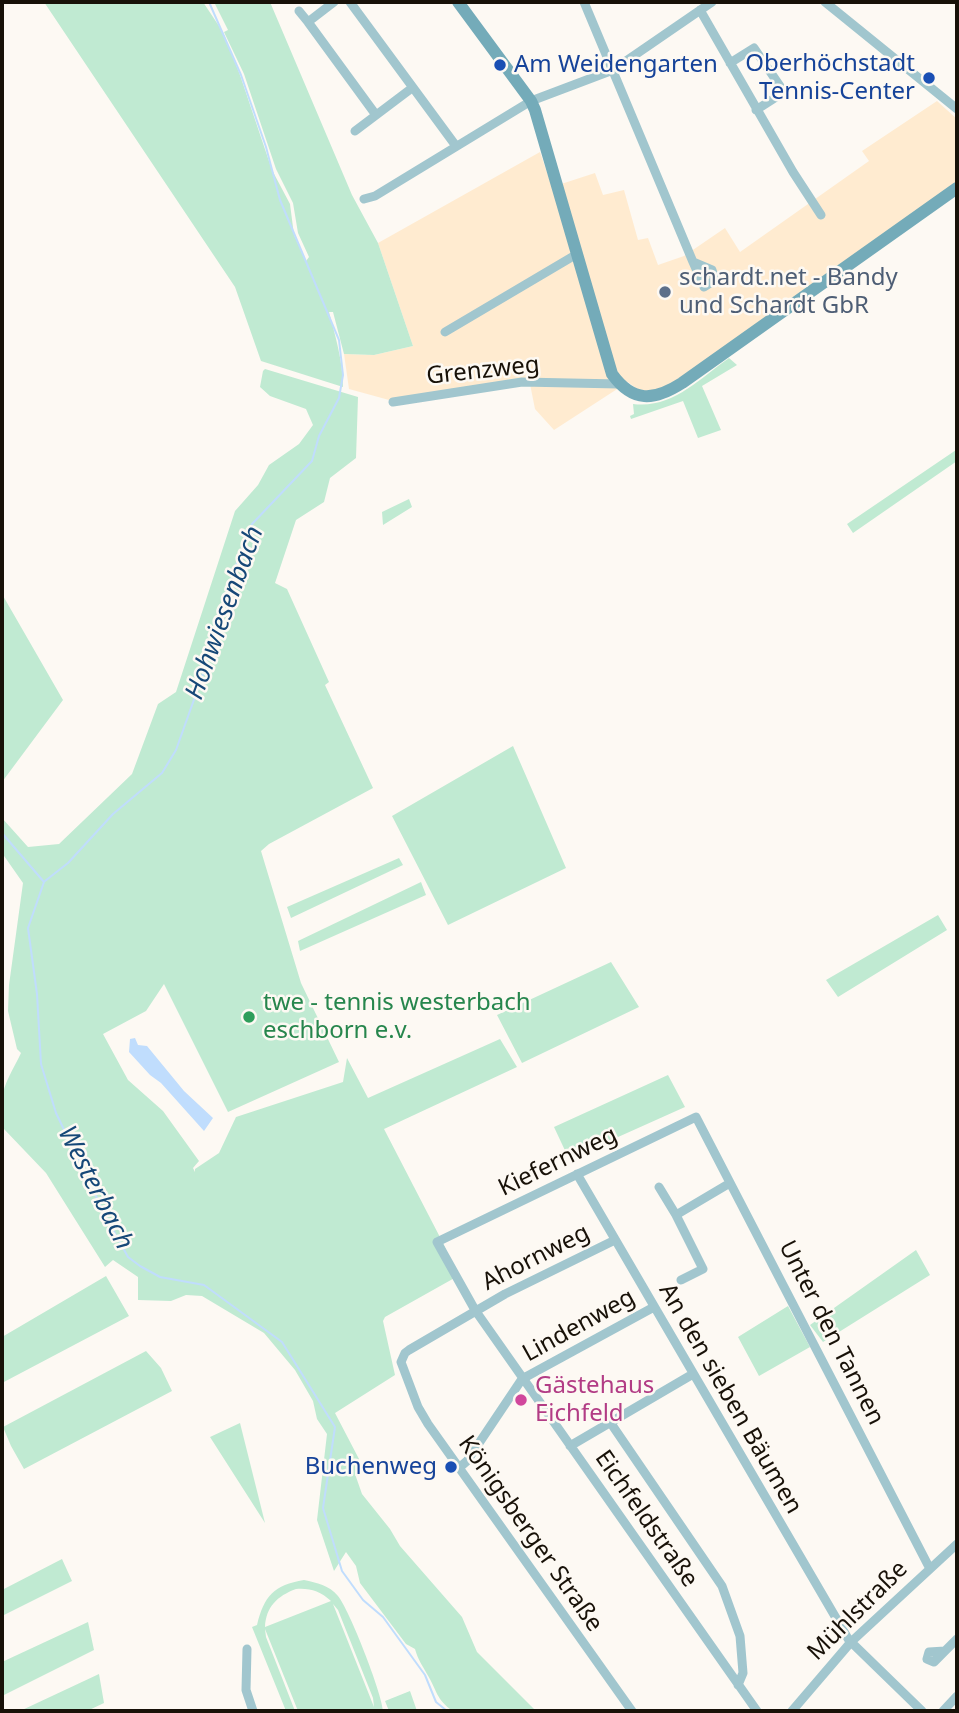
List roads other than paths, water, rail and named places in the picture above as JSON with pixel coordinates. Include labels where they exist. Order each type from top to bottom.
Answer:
[{"type":"street","points":[[308,22],[334,2]]},
{"type":"street","points":[[364,2],[352,5],[456,146]]},
{"type":"street","points":[[458,2],[531,102],[612,374],[628,391],[646,397],[659,396],[670,391],[957,188]]},
{"type":"street","points":[[584,2],[693,262]]},
{"type":"street","points":[[364,199],[531,102],[612,70],[712,2]]},
{"type":"street","points":[[825,2],[957,109]]},
{"type":"street","points":[[701,10],[808,198],[821,215]]},
{"type":"street","points":[[299,11],[376,115]]},
{"type":"street","points":[[730,63],[754,48],[784,92],[757,110]]},
{"type":"street","points":[[355,131],[412,88]]},
{"type":"street","points":[[445,332],[577,254]]},
{"type":"street","name":"Grenzweg","points":[[393,402],[522,382],[620,384]]},
{"type":"street","name":"Kiefernweg","points":[[437,1242],[696,1117]]},
{"type":"street","name":"Unter den Tannen","points":[[696,1117],[929,1567]]},
{"type":"street","name":"An den sieben Bäumen","points":[[577,1174],[850,1642],[922,1711]]},
{"type":"street","points":[[676,1215],[730,1182]]},
{"type":"street","points":[[659,1187],[703,1269],[681,1280]]},
{"type":"street","name":"Ahornweg","points":[[404,1374],[401,1362],[405,1353],[475,1310],[615,1240]]},
{"type":"street","name":"Eichfeldstraße","points":[[437,1242],[475,1310],[522,1379],[757,1711]]},
{"type":"street","name":"Lindenweg","points":[[522,1379],[654,1307]]},
{"type":"street","name":"Königsberger Straße","points":[[404,1374],[428,1424],[632,1711]]},
{"type":"street","points":[[570,1446],[693,1374]]},
{"type":"street","points":[[460,1467],[467,1461],[522,1379]]},
{"type":"street","points":[[610,1422],[722,1586],[740,1636],[743,1673],[738,1685]]},
{"type":"street","name":"Mühlstraße","points":[[792,1711],[850,1642],[929,1567],[956,1546]]},
{"type":"street","points":[[945,1651],[957,1639]]},
{"type":"street","points":[[247,1649],[246,1690],[253,1711]]},
{"type":"street","points":[[943,1711],[957,1696]]},
{"type":"water","points":[[135,1038],[138,1045],[147,1046],[184,1091],[213,1118],[204,1131],[129,1052],[130,1039]]},
{"type":"waterway","name":"Hohwiesenbach","points":[[45,881],[68,863],[113,814],[162,773],[176,750],[201,680],[239,556],[252,524],[312,461],[319,436],[339,398],[343,375],[339,340],[280,200],[266,147],[241,75],[209,2]]},
{"type":"waterway","name":"Westerbach","points":[[2,833],[44,882],[28,928],[37,994],[41,1064],[56,1113],[107,1219],[128,1257],[140,1266],[160,1277],[204,1285],[282,1342],[335,1427],[323,1508],[342,1571],[363,1600],[383,1617],[425,1675],[436,1702],[447,1711]]},
{"type":"place","name":"Am Weidengarten","points":[[500,65]]},
{"type":"place","name":"Oberhöchstadt Tennis-Center","points":[[929,78]]},
{"type":"place","name":"schardt.net - Bandy und Schardt GbR","points":[[665,292]]},
{"type":"place","name":"twe - tennis westerbach eschborn e.v.","points":[[249,1017]]},
{"type":"place","name":"Gästehaus Eichfeld","points":[[521,1400]]},
{"type":"place","name":"Buchenweg","points":[[451,1467]]}]
